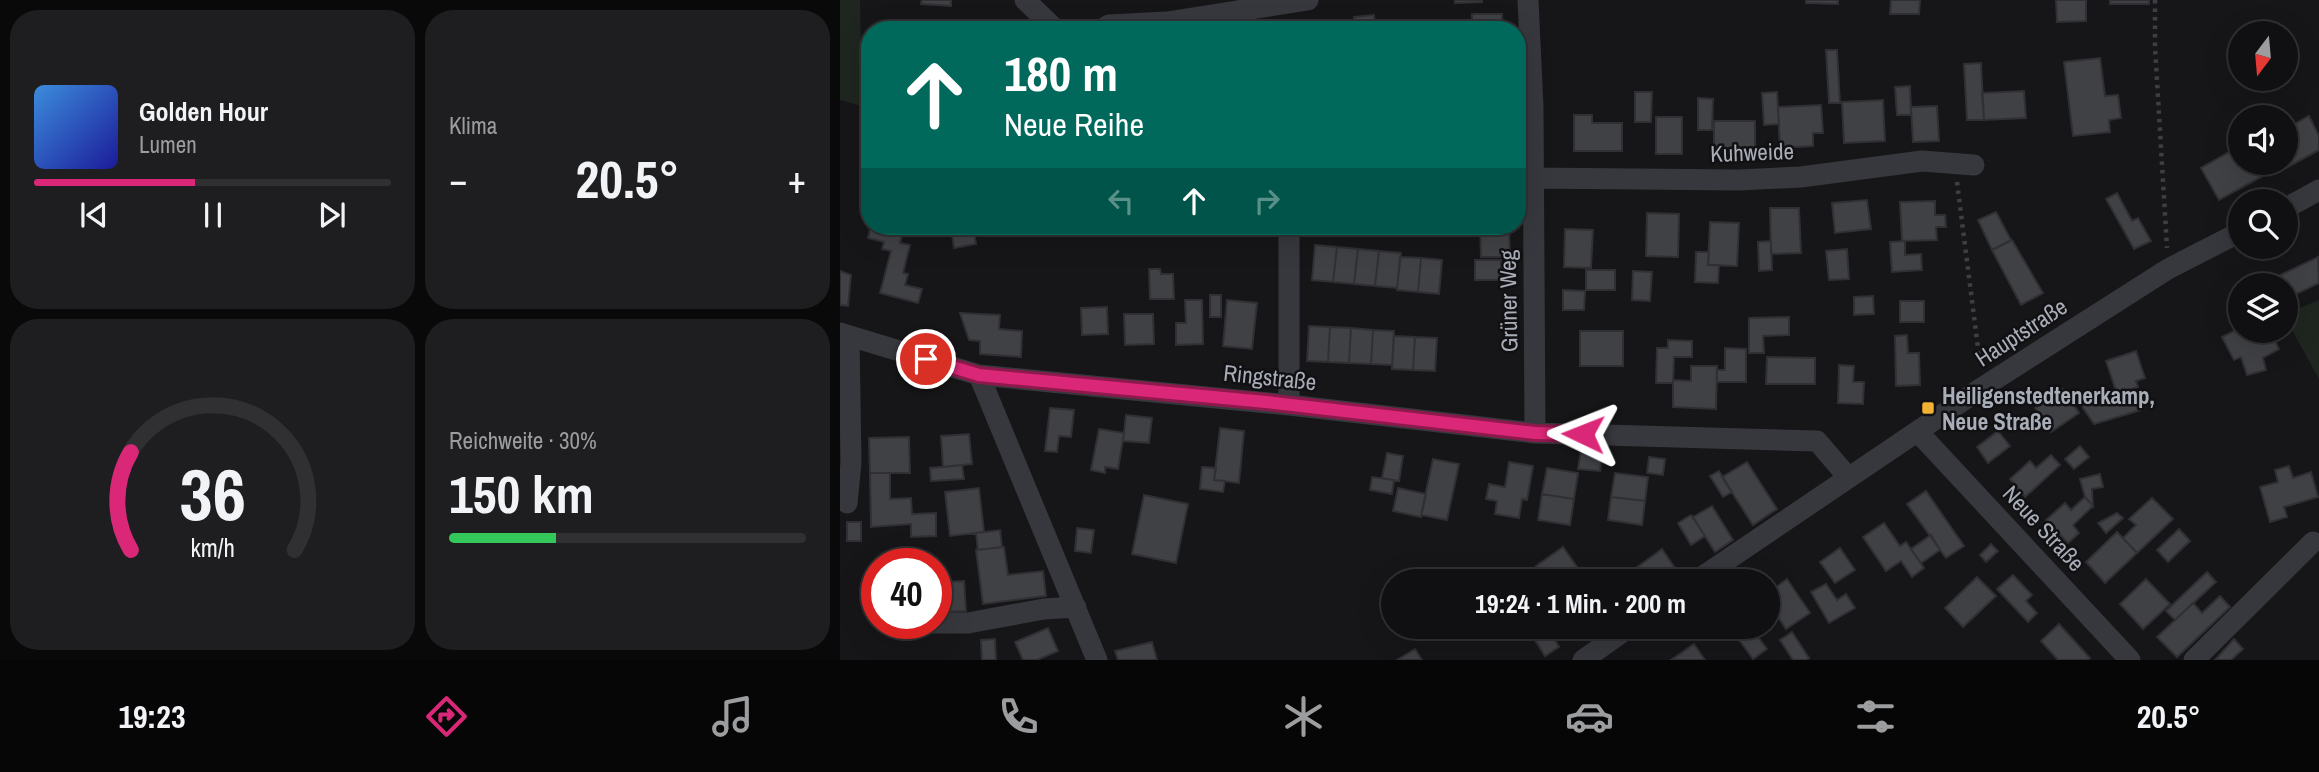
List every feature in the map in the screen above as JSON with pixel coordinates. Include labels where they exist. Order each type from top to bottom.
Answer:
[{"type":"street","points":[[1025,0],[1047,21]]},
{"type":"street","points":[[1173,21],[1308,0]]},
{"type":"street","name":"Grüner Weg","points":[[1528,0],[1533,107],[1531,178],[1535,433]]},
{"type":"street","name":"Kuhweide","points":[[1531,178],[1739,180],[1801,177],[1922,161],[1964,165]]},
{"type":"street","points":[[2298,201],[2319,190]]},
{"type":"street","points":[[1289,235],[1289,405]]},
{"type":"street","name":"Hauptstraße","points":[[1714,569],[1983,387],[2168,270],[2228,238]]},
{"type":"street","points":[[845,334],[851,463],[847,503]]},
{"type":"street","name":"Ringstraße","points":[[845,334],[979,375],[1289,405],[1535,433],[1817,441],[1848,477]]},
{"type":"street","points":[[979,375],[1097,660]]},
{"type":"street","name":"Neue Straße","points":[[1918,432],[2130,660]]},
{"type":"street","points":[[2194,660],[2313,542]]},
{"type":"street","points":[[952,623],[968,623],[1044,609],[1076,607]]},
{"type":"street","points":[[1583,660],[1613,639]]},
{"type":"path","points":[[2155,0],[2155,47],[2168,270]]},
{"type":"path","points":[[1964,165],[1983,387]]},
{"type":"shaded area","points":[[840,0],[860,0],[861,106],[840,100]]},
{"type":"shaded area","points":[[2319,300],[2319,379],[2298,341],[2298,309]]},
{"type":"building","points":[[922,0],[951,0],[951,6],[921,4]]},
{"type":"building","points":[[1455,0],[1482,0],[1482,2],[1455,3]]},
{"type":"building","points":[[1806,0],[1838,0],[1838,4],[1806,3]]},
{"type":"building","points":[[1891,0],[1920,0],[1919,14],[1890,14]]},
{"type":"building","points":[[2056,0],[2086,0],[2086,21],[2057,22]]},
{"type":"building","points":[[2110,0],[2149,0],[2149,4],[2110,4]]},
{"type":"building","points":[[1472,14],[1502,14],[1502,21],[1472,21]]},
{"type":"building","points":[[1374,15],[1374,21],[1354,21],[1354,17]]},
{"type":"building","points":[[1826,50],[1837,50],[1840,103],[1829,103]]},
{"type":"building","points":[[2100,58],[2105,96],[2118,95],[2121,118],[2109,120],[2110,132],[2073,136],[2064,62]]},
{"type":"building","points":[[1981,63],[1984,120],[1967,120],[1964,64]]},
{"type":"building","points":[[1910,86],[1911,115],[1897,115],[1895,87]]},
{"type":"building","points":[[2024,91],[2026,118],[1984,120],[1982,93]]},
{"type":"building","points":[[1635,92],[1652,92],[1651,122],[1635,122]]},
{"type":"building","points":[[1777,92],[1779,124],[1764,125],[1762,93]]},
{"type":"building","points":[[1698,98],[1713,99],[1712,130],[1698,130]]},
{"type":"building","points":[[1883,100],[1885,141],[1844,143],[1842,102]]},
{"type":"building","points":[[1821,105],[1823,133],[1813,133],[1813,146],[1780,148],[1778,107]]},
{"type":"building","points":[[1937,106],[1939,141],[1913,142],[1911,107]]},
{"type":"building","points":[[1574,115],[1592,115],[1592,123],[1622,123],[1622,151],[1574,151]]},
{"type":"building","points":[[2309,116],[2319,136],[2319,150],[2298,161],[2298,122]]},
{"type":"building","points":[[1656,117],[1682,117],[1682,154],[1656,154]]},
{"type":"building","points":[[1714,121],[1755,121],[1755,150],[1714,150]]},
{"type":"building","points":[[2228,153],[2228,175],[2261,177],[2239,189],[2228,189],[2228,195],[2219,200],[2201,168]]},
{"type":"building","points":[[2117,193],[2132,221],[2138,218],[2151,241],[2134,249],[2106,199]]},
{"type":"building","points":[[1867,200],[1871,229],[1835,233],[1832,203]]},
{"type":"building","points":[[1935,201],[1935,215],[1945,215],[1946,227],[1936,227],[1937,240],[1902,241],[1900,202]]},
{"type":"building","points":[[1770,208],[1799,208],[1801,253],[1771,254]]},
{"type":"building","points":[[1996,212],[2011,240],[1992,250],[1978,220]]},
{"type":"building","points":[[1647,213],[1679,214],[1678,257],[1646,256]]},
{"type":"building","points":[[1710,222],[1739,223],[1737,266],[1708,265]]},
{"type":"building","points":[[1565,229],[1593,230],[1591,268],[1564,267]]},
{"type":"building","points":[[869,235],[902,235],[900,243],[910,245],[903,273],[908,274],[905,285],[922,289],[918,303],[880,293],[891,251],[882,249],[884,242],[868,238]]},
{"type":"building","points":[[952,235],[975,235],[976,244],[954,248]]},
{"type":"building","points":[[1480,235],[1509,235],[1510,257],[1481,257]]},
{"type":"building","points":[[2012,240],[2043,293],[2021,305],[1992,250]]},
{"type":"building","points":[[1771,241],[1772,270],[1759,271],[1758,242]]},
{"type":"building","points":[[1905,241],[1905,255],[1921,254],[1922,270],[1892,272],[1890,242]]},
{"type":"building","points":[[1315,245],[1337,247],[1333,282],[1312,280]]},
{"type":"building","points":[[1337,247],[1358,249],[1354,284],[1333,282]]},
{"type":"building","points":[[1358,249],[1379,251],[1375,286],[1354,284]]},
{"type":"building","points":[[1847,249],[1849,279],[1829,280],[1826,251]]},
{"type":"building","points":[[1379,251],[1401,253],[1397,288],[1375,286]]},
{"type":"building","points":[[1696,252],[1709,252],[1708,265],[1719,265],[1718,283],[1695,282]]},
{"type":"building","points":[[1400,257],[1421,258],[1418,292],[1397,290]]},
{"type":"building","points":[[2318,257],[2319,283],[2298,293],[2298,273],[2285,273]]},
{"type":"building","points":[[1421,258],[1442,260],[1439,294],[1418,292]]},
{"type":"building","points":[[1475,260],[1501,260],[1501,280],[1475,280]]},
{"type":"building","points":[[1149,269],[1160,269],[1161,274],[1173,274],[1174,299],[1150,299]]},
{"type":"building","points":[[1586,270],[1615,270],[1615,290],[1586,290]]},
{"type":"building","points":[[840,271],[851,275],[848,306],[840,305]]},
{"type":"building","points":[[1633,271],[1652,272],[1650,301],[1632,300]]},
{"type":"building","points":[[1563,290],[1585,291],[1584,310],[1563,310]]},
{"type":"building","points":[[1210,295],[1221,295],[1221,317],[1210,317]]},
{"type":"building","points":[[1873,296],[1874,314],[1854,315],[1854,297]]},
{"type":"building","points":[[1185,300],[1202,300],[1203,344],[1176,345],[1176,323],[1186,323]]},
{"type":"building","points":[[1227,300],[1257,303],[1252,349],[1223,346]]},
{"type":"building","points":[[1900,301],[1924,301],[1924,322],[1900,322]]},
{"type":"building","points":[[1107,307],[1108,334],[1082,335],[1081,308]]},
{"type":"building","points":[[960,313],[1000,315],[999,329],[1022,331],[1021,357],[980,354],[980,341],[969,340]]},
{"type":"building","points":[[1124,314],[1153,314],[1154,344],[1125,345]]},
{"type":"building","points":[[1789,317],[1789,335],[1763,336],[1764,353],[1749,353],[1749,318]]},
{"type":"building","points":[[1309,326],[1330,327],[1328,362],[1307,361]]},
{"type":"building","points":[[1330,327],[1351,328],[1349,363],[1328,362]]},
{"type":"building","points":[[1351,328],[1373,330],[1371,364],[1349,363]]},
{"type":"building","points":[[1373,330],[1394,331],[1392,365],[1371,364]]},
{"type":"building","points":[[1580,331],[1623,331],[1623,366],[1580,366]]},
{"type":"building","points":[[2228,334],[2228,343],[2276,343],[2279,349],[2263,358],[2266,370],[2247,375],[2241,357],[2234,360],[2222,337]]},
{"type":"building","points":[[1907,335],[1908,353],[1919,353],[1920,385],[1896,386],[1895,336]]},
{"type":"building","points":[[1394,336],[1415,337],[1413,370],[1392,369]]},
{"type":"building","points":[[1415,337],[1437,338],[1435,371],[1413,370]]},
{"type":"building","points":[[1668,340],[1692,341],[1692,357],[1674,357],[1673,383],[1656,383],[1657,348],[1668,348]]},
{"type":"building","points":[[1725,348],[1746,349],[1746,382],[1717,382],[1717,370],[1725,370]]},
{"type":"building","points":[[2136,351],[2145,378],[2136,381],[2138,387],[2117,394],[2106,361]]},
{"type":"building","points":[[1767,357],[1815,358],[1815,384],[1766,384]]},
{"type":"building","points":[[1839,365],[1854,366],[1853,382],[1864,382],[1863,404],[1838,403]]},
{"type":"building","points":[[1691,366],[1717,366],[1716,409],[1673,407],[1673,380],[1691,381]]},
{"type":"building","points":[[2063,389],[2079,413],[2051,432],[2035,408]]},
{"type":"building","points":[[2110,392],[2115,402],[2134,393],[2141,410],[2094,424],[2081,405],[2100,393],[2103,398]]},
{"type":"building","points":[[1050,408],[1074,410],[1071,437],[1059,436],[1057,452],[1045,451]]},
{"type":"building","points":[[1126,415],[1152,418],[1149,443],[1123,441]]},
{"type":"building","points":[[1220,428],[1244,431],[1239,483],[1214,480]]},
{"type":"building","points":[[1099,429],[1124,433],[1118,469],[1105,467],[1105,473],[1091,470]]},
{"type":"building","points":[[1998,431],[2010,446],[1988,463],[1977,447]]},
{"type":"building","points":[[969,434],[972,464],[943,467],[941,436]]},
{"type":"building","points":[[909,437],[910,473],[870,473],[869,438]]},
{"type":"building","points":[[2080,446],[2089,457],[2074,469],[2065,459]]},
{"type":"building","points":[[1581,450],[1602,453],[1600,471],[1578,469]]},
{"type":"building","points":[[1387,453],[1403,456],[1399,481],[1382,478]]},
{"type":"building","points":[[2051,455],[2060,465],[2025,497],[2010,479],[2030,461],[2036,468]]},
{"type":"building","points":[[1649,457],[1665,459],[1663,475],[1647,473]]},
{"type":"building","points":[[1433,459],[1459,464],[1447,520],[1421,515]]},
{"type":"building","points":[[1509,462],[1533,466],[1527,500],[1522,499],[1519,518],[1495,514],[1497,501],[1486,499],[1489,484],[1505,487]]},
{"type":"building","points":[[1747,462],[1777,509],[1753,525],[1722,477]]},
{"type":"building","points":[[962,465],[964,479],[931,481],[930,468]]},
{"type":"building","points":[[2289,466],[2293,478],[2311,472],[2318,497],[2284,507],[2287,517],[2270,522],[2260,487],[2278,482],[2275,470]]},
{"type":"building","points":[[1202,467],[1216,468],[1214,480],[1225,481],[1223,492],[1200,489]]},
{"type":"building","points":[[1547,468],[1578,473],[1574,499],[1542,494]]},
{"type":"building","points":[[1719,471],[1732,492],[1723,497],[1710,476]]},
{"type":"building","points":[[870,473],[890,473],[890,499],[911,498],[912,514],[936,513],[936,536],[911,537],[911,524],[871,527]]},
{"type":"building","points":[[1615,473],[1648,477],[1645,501],[1611,497]]},
{"type":"building","points":[[2100,474],[2103,487],[2092,489],[2093,506],[2085,497],[2080,479]]},
{"type":"building","points":[[1372,477],[1394,480],[1392,494],[1370,490]]},
{"type":"building","points":[[979,488],[984,532],[950,536],[945,492]]},
{"type":"building","points":[[1398,488],[1426,494],[1421,517],[1393,511]]},
{"type":"building","points":[[1926,491],[1964,546],[1946,558],[1907,504]]},
{"type":"building","points":[[1542,494],[1574,499],[1570,525],[1538,520]]},
{"type":"building","points":[[1144,495],[1188,504],[1176,563],[1132,554]]},
{"type":"building","points":[[1611,497],[1645,501],[1642,525],[1608,520]]},
{"type":"building","points":[[2085,497],[2093,506],[2073,525],[2079,533],[2068,543],[2046,520],[2065,503],[2071,510]]},
{"type":"building","points":[[2152,498],[2173,519],[2137,553],[2123,538],[2136,525],[2129,519]]},
{"type":"building","points":[[1712,506],[1733,540],[1715,552],[1693,517]]},
{"type":"building","points":[[2117,513],[2123,518],[2106,533],[2098,523]]},
{"type":"building","points":[[1691,515],[1705,536],[1691,545],[1678,523]]},
{"type":"building","points":[[847,522],[861,522],[861,541],[847,541]]},
{"type":"building","points":[[1884,523],[1900,546],[1906,542],[1924,568],[1912,577],[1901,561],[1886,571],[1863,537]]},
{"type":"building","points":[[1077,528],[1094,530],[1091,553],[1075,551]]},
{"type":"building","points":[[2179,529],[2190,541],[2168,562],[2157,550]]},
{"type":"building","points":[[1000,530],[1002,547],[978,550],[976,533]]},
{"type":"building","points":[[2117,532],[2137,553],[2105,583],[2086,562]]},
{"type":"building","points":[[1931,535],[1940,550],[1921,563],[1911,549]]},
{"type":"building","points":[[1991,544],[1998,551],[1986,562],[1980,555]]},
{"type":"building","points":[[1004,547],[1008,575],[1043,571],[1046,596],[983,604],[976,550]]},
{"type":"building","points":[[1563,547],[1579,569],[1538,569],[1536,566]]},
{"type":"building","points":[[1840,548],[1855,570],[1835,583],[1820,562]]},
{"type":"building","points":[[1662,549],[1676,569],[1635,569]]},
{"type":"building","points":[[2207,572],[2216,582],[2175,620],[2166,611]]},
{"type":"building","points":[[2013,575],[2032,595],[2026,601],[2037,613],[2028,622],[1997,589]]},
{"type":"building","points":[[1977,577],[1996,596],[1963,627],[1945,608]]},
{"type":"building","points":[[1787,579],[1810,613],[1786,629],[1780,620],[1780,584]]},
{"type":"building","points":[[2146,579],[2170,604],[2143,629],[2120,604]]},
{"type":"building","points":[[964,581],[966,611],[952,612],[952,582]]},
{"type":"building","points":[[1826,584],[1837,600],[1846,594],[1855,608],[1829,623],[1811,592]]},
{"type":"building","points":[[2220,596],[2230,607],[2177,657],[2157,637],[2193,603],[2202,613]]},
{"type":"building","points":[[2059,624],[2090,658],[2088,660],[2058,660],[2041,641]]},
{"type":"building","points":[[1048,628],[1058,651],[1037,660],[1023,660],[1015,642]]},
{"type":"building","points":[[1792,632],[1809,658],[1806,660],[1793,660],[1780,640]]},
{"type":"building","points":[[995,639],[996,660],[982,660],[981,640]]},
{"type":"building","points":[[1534,639],[1554,639],[1559,647],[1545,656]]},
{"type":"building","points":[[1738,639],[1760,639],[1767,649],[1753,659]]},
{"type":"building","points":[[2234,639],[2243,649],[2231,660],[2215,660]]},
{"type":"building","points":[[1152,642],[1157,660],[1118,660],[1115,651]]},
{"type":"building","points":[[1694,644],[1705,660],[1671,660]]},
{"type":"building","points":[[1415,649],[1422,660],[1397,660]]},
{"type":"place","name":"Heiligenstedtenerkamp, Neue Straße","points":[[1928,408]]},
{"type":"route","points":[[926,359],[979,375],[1266,402],[1535,433],[1583,434]]}]
